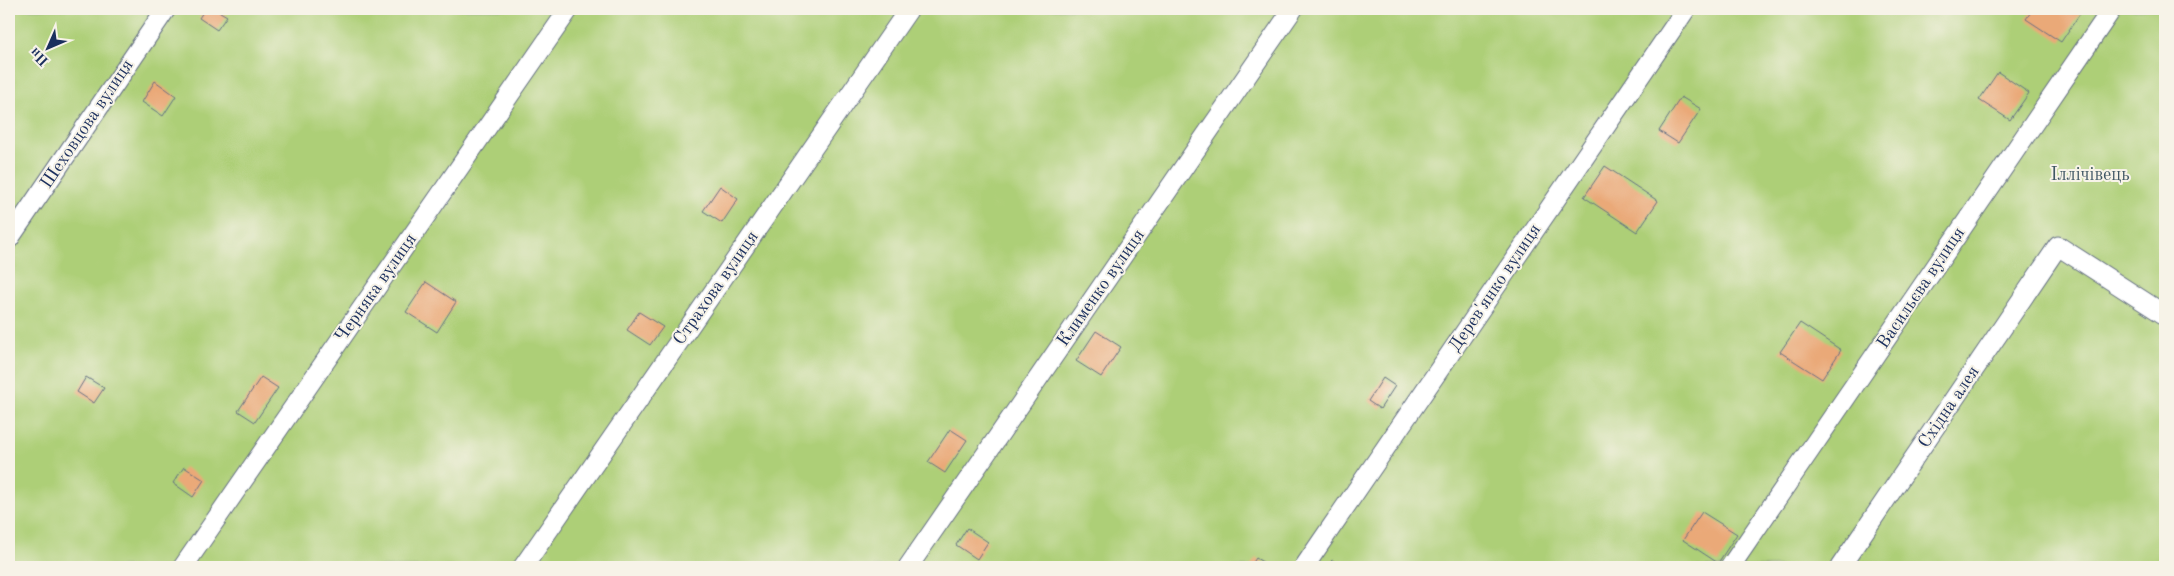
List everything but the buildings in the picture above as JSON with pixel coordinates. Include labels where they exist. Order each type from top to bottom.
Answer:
[{"type":"lane","name":"Шеховцова вулиця","points":[[9,239],[166,9]]},
{"type":"lane","name":"Черняка вулиця","points":[[183,567],[569,9]]},
{"type":"lane","name":"Страхова вулиця","points":[[523,567],[909,9]]},
{"type":"lane","name":"Клименко вулиця","points":[[908,567],[1294,9]]},
{"type":"lane","name":"Дерев'янко вулиця","points":[[1304,567],[1686,9]]},
{"type":"lane","name":"Васильєва вулиця","points":[[1730,567],[2112,9]]},
{"type":"lane","name":"Східна алея","points":[[1840,567],[2058,246],[2165,315]]},
{"type":"green space","name":"Іллічівець","points":[[9,9],[2165,9],[2165,567],[9,567]]}]
